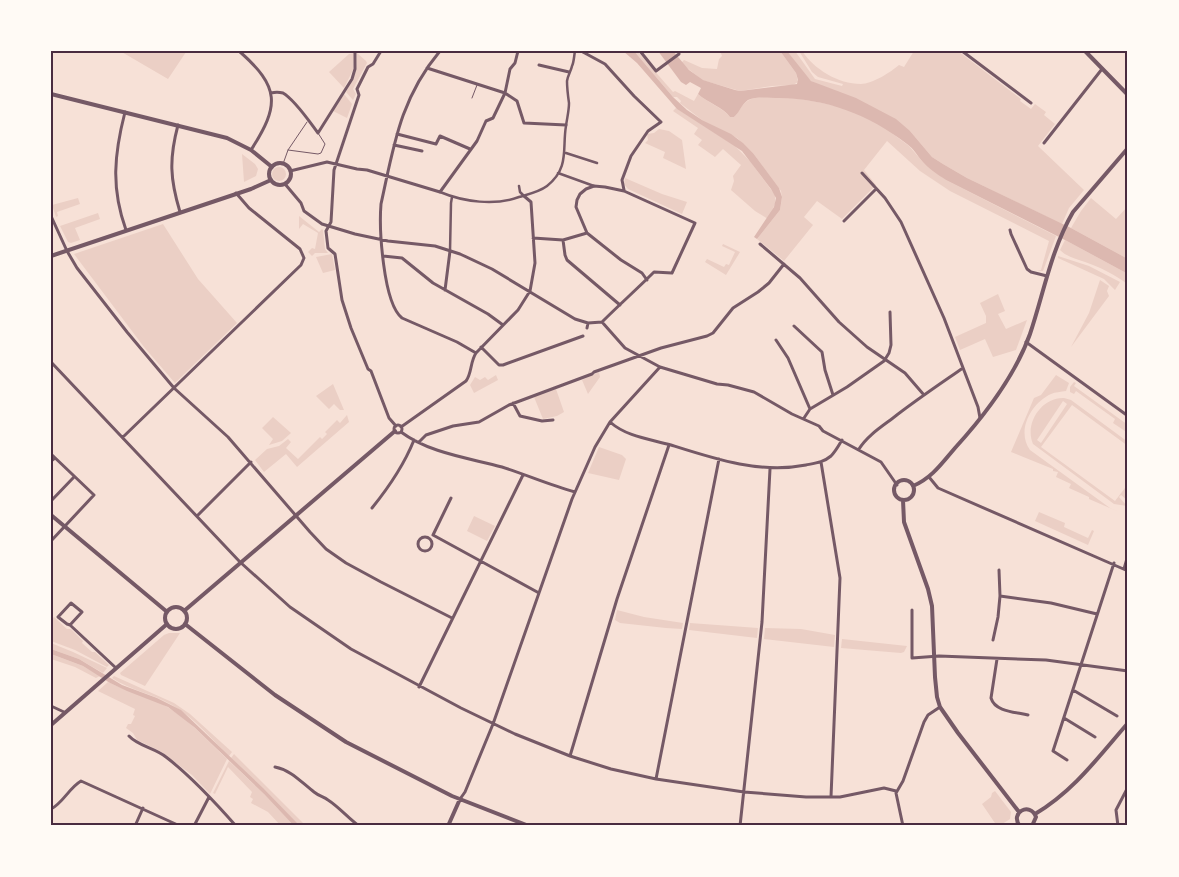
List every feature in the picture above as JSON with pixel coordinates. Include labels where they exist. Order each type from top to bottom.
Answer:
[{"type":"street","points":[[239,51],[261,72],[271,93],[271,115],[251,150]]},
{"type":"street","points":[[271,93],[279,92],[286,95],[318,133],[352,79],[355,69],[355,51]]},
{"type":"street","points":[[381,51],[374,64],[368,67],[357,89],[359,95],[336,164],[331,222],[326,231],[328,248],[335,254],[342,300],[346,313],[389,418],[396,426],[401,427],[466,381],[476,353],[518,310],[530,291],[535,267],[531,202],[520,192],[519,186]]},
{"type":"street","points":[[440,51],[416,85],[407,104],[397,134],[381,204],[383,256],[393,308],[400,317],[457,342],[476,353]]},
{"type":"street","points":[[440,192],[477,141],[486,121],[493,118],[505,93],[510,69],[515,64],[518,51]]},
{"type":"street","points":[[290,171],[327,162],[388,175],[452,197],[484,202],[514,199],[537,192],[549,185],[558,173],[566,153],[569,72],[572,69],[575,51]]},
{"type":"street","points":[[581,51],[605,64],[661,122],[648,131],[631,156],[622,180],[624,191]]},
{"type":"street","points":[[640,51],[656,71],[678,55]]},
{"type":"street","points":[[962,51],[1031,103]]},
{"type":"street","points":[[1085,51],[1128,95]]},
{"type":"street","points":[[539,65],[569,72]]},
{"type":"street","points":[[427,68],[505,93],[517,101],[524,123],[566,125]]},
{"type":"street","points":[[1044,142],[1102,69]]},
{"type":"street","points":[[51,94],[227,138],[251,150],[272,167]]},
{"type":"street","points":[[125,112],[116,151],[115,178],[117,201],[126,230]]},
{"type":"street","points":[[178,125],[172,147],[171,166],[173,189],[180,212]]},
{"type":"street","points":[[397,134],[436,144],[440,136],[470,149]]},
{"type":"street","points":[[394,145],[422,151]]},
{"type":"street","points":[[913,486],[929,478],[980,418],[1003,387],[1026,342],[1056,245],[1068,221],[1073,212],[1128,148]]},
{"type":"street","points":[[566,153],[597,162]]},
{"type":"street","points":[[290,171],[283,164],[277,164],[272,167],[269,175],[275,184],[284,184],[301,203],[304,211],[322,224],[382,240],[435,246],[450,251],[492,268],[575,320],[588,323],[602,322],[654,272],[672,273],[695,223],[624,191],[594,186],[558,173]]},
{"type":"street","points":[[284,184],[289,178],[290,171]]},
{"type":"street","points":[[862,173],[885,198],[901,222],[944,318],[978,407],[980,418]]},
{"type":"street","points":[[51,256],[271,180]]},
{"type":"street","points":[[594,186],[586,189],[576,201],[577,210],[587,233],[621,260],[642,273],[647,280]]},
{"type":"street","points":[[844,220],[876,189]]},
{"type":"street","points":[[123,437],[301,265],[304,258],[300,249],[249,208],[236,193]]},
{"type":"street","points":[[445,290],[450,251],[452,197]]},
{"type":"street","points":[[51,216],[77,268],[121,324],[174,388],[228,437],[326,549],[346,563],[452,618]]},
{"type":"street","points":[[1010,230],[1027,269],[1047,276]]},
{"type":"street","points":[[533,238],[563,240],[587,233]]},
{"type":"street","points":[[563,240],[567,260],[620,305]]},
{"type":"street","points":[[760,244],[811,289],[839,322],[867,348],[905,373],[924,395]]},
{"type":"street","points":[[383,256],[400,256],[433,283],[503,325]]},
{"type":"street","points":[[372,508],[405,462],[417,441],[453,426],[480,422],[513,403],[637,355],[707,336],[713,333],[733,308],[769,283],[784,264]]},
{"type":"street","points":[[804,418],[810,409],[884,360],[889,353],[891,345],[890,312]]},
{"type":"street","points":[[602,322],[625,348],[660,367],[716,384],[754,392],[792,414],[819,426],[824,431],[881,462],[896,484],[895,493],[898,498],[907,500],[913,496],[913,486],[906,481],[896,484]]},
{"type":"street","points":[[587,328],[588,323]]},
{"type":"street","points":[[794,326],[822,352],[825,370],[833,395]]},
{"type":"street","points":[[481,347],[499,365],[503,365],[583,336]]},
{"type":"street","points":[[776,340],[788,358],[810,409]]},
{"type":"street","points":[[1026,342],[1128,416]]},
{"type":"street","points":[[51,362],[240,562],[290,607],[327,634],[418,687],[493,724],[570,756],[611,769],[656,779],[744,792],[806,797],[831,797],[884,788],[896,790]]},
{"type":"street","points":[[448,826],[465,792],[493,724],[575,492],[594,447],[610,422],[660,367]]},
{"type":"street","points":[[859,449],[868,438],[963,368]]},
{"type":"street","points":[[513,403],[520,416],[542,421],[553,420]]},
{"type":"street","points":[[610,422],[625,432],[669,445],[719,459],[770,469],[820,462],[834,454],[842,440]]},
{"type":"street","points":[[184,611],[395,431],[396,426]]},
{"type":"street","points":[[401,427],[401,432]]},
{"type":"street","points":[[395,431],[455,455],[575,492]]},
{"type":"street","points":[[570,756],[617,599],[669,445]]},
{"type":"street","points":[[51,454],[94,495],[51,540]]},
{"type":"street","points":[[51,461],[55,458]]},
{"type":"street","points":[[656,779],[719,459]]},
{"type":"street","points":[[197,516],[251,462]]},
{"type":"street","points":[[820,462],[840,578],[831,797]]},
{"type":"street","points":[[740,826],[762,622],[770,469]]},
{"type":"street","points":[[418,687],[523,475]]},
{"type":"street","points":[[51,501],[74,477]]},
{"type":"street","points":[[929,478],[938,488],[1114,563],[1126,570],[1128,555]]},
{"type":"street","points":[[431,539],[421,537],[418,541],[419,548],[425,551],[430,550],[432,546],[431,539],[451,498]]},
{"type":"street","points":[[904,500],[904,522],[928,589],[932,606],[936,690],[940,707],[1019,812]]},
{"type":"street","points":[[51,515],[166,612]]},
{"type":"street","points":[[433,535],[539,593]]},
{"type":"street","points":[[1067,760],[1053,751],[1114,563]]},
{"type":"street","points":[[993,640],[1000,596],[999,570]]},
{"type":"street","points":[[1000,596],[1051,603],[1097,614]]},
{"type":"street","points":[[70,625],[82,612],[71,603],[58,617],[70,625],[116,668]]},
{"type":"street","points":[[174,607],[180,608],[184,611],[187,618],[185,624],[176,629],[167,624],[166,612],[174,607]]},
{"type":"street","points":[[912,610],[912,658],[1046,660],[1128,671]]},
{"type":"street","points":[[51,724],[167,624]]},
{"type":"street","points":[[185,624],[243,672],[346,742],[460,799],[529,826]]},
{"type":"street","points":[[997,659],[991,698],[992,703],[997,707],[1028,716]]},
{"type":"street","points":[[1074,690],[1118,716]]},
{"type":"street","points":[[51,706],[64,712]]},
{"type":"street","points":[[903,826],[896,790],[902,781],[924,722],[928,715],[940,707]]},
{"type":"street","points":[[1064,718],[1095,738]]},
{"type":"street","points":[[1035,814],[1054,802],[1078,781],[1128,723]]},
{"type":"street","points":[[129,736],[133,740],[161,753],[193,778],[236,826]]},
{"type":"street","points":[[275,767],[288,771],[318,795],[328,800],[359,826]]},
{"type":"street","points":[[51,809],[56,806],[75,784],[81,781],[180,826]]},
{"type":"street","points":[[1118,826],[1116,810],[1128,787]]},
{"type":"street","points":[[194,826],[209,797]]},
{"type":"street","points":[[134,826],[143,808]]},
{"type":"street","points":[[1019,812],[1028,809],[1035,814],[1036,821],[1032,826]]},
{"type":"street","points":[[1018,825],[1017,817],[1019,812]]},
{"type":"lane","points":[[472,98],[477,84]]},
{"type":"lane","points":[[283,164],[288,150],[308,120]]},
{"type":"lane","points":[[288,150],[315,155],[321,153],[325,144],[318,133]]},
{"type":"shaded area","points":[[120,51],[184,51],[186,52],[168,79]]},
{"type":"shaded area","points":[[623,51],[634,51],[673,97],[687,110],[702,120],[731,134],[743,143],[753,153],[779,188],[782,197],[780,210],[757,239],[754,237],[774,207],[776,198],[771,189],[742,151],[677,109],[637,63]]},
{"type":"shaded area","points":[[634,51],[638,52],[673,92],[675,91],[694,101],[698,94],[723,110],[730,117],[734,117],[746,102],[757,98],[791,98],[835,106],[820,86],[803,73],[787,51],[795,51],[815,79],[842,86],[843,84],[818,77],[812,72],[799,51],[802,51],[813,64],[827,74],[844,81],[861,84],[876,80],[899,65],[904,67],[914,51],[958,51],[1021,99],[1020,101],[1031,109],[1035,104],[1046,112],[1044,115],[1055,124],[1038,146],[1084,190],[1069,208],[1062,224],[967,178],[943,164],[932,157],[910,131],[893,134],[946,180],[1056,236],[1043,271],[1037,271],[1041,270],[1049,241],[950,191],[920,171],[887,141],[864,170],[876,185],[842,219],[817,201],[804,217],[813,225],[784,261],[757,239],[780,210],[781,191],[753,153],[737,138],[702,120],[680,103],[681,101],[677,97],[673,97]]},
{"type":"shaded area","points":[[658,51],[673,51],[689,70],[703,80],[740,91],[797,84],[796,73],[780,51],[787,51],[811,81],[856,98],[896,119],[910,131],[932,157],[943,164],[967,178],[1071,228],[1128,259],[1128,274],[946,180],[927,166],[911,148],[892,133],[846,110],[814,101],[759,98],[748,100],[734,117],[730,117],[723,110],[698,94],[701,88],[690,82],[686,85],[681,82]]},
{"type":"shaded area","points":[[720,51],[780,51],[796,73],[798,82],[793,85],[740,91],[702,80],[681,63],[684,60],[702,68],[717,69],[719,59],[722,56]]},
{"type":"shaded area","points":[[354,53],[353,70],[344,88],[329,72],[349,54]]},
{"type":"shaded area","points":[[357,53],[367,63],[353,89],[356,94],[353,100],[346,92],[356,72]]},
{"type":"shaded area","points":[[344,94],[352,104],[347,118],[333,111]]},
{"type":"shaded area","points":[[676,108],[735,146],[750,161],[775,195],[775,204],[768,219],[755,211],[731,190],[734,181],[733,176],[741,165],[723,149],[715,157],[698,145],[702,140],[694,134],[698,128],[673,111]]},
{"type":"shaded area","points":[[659,129],[669,131],[682,140],[686,169],[663,158],[665,152],[645,143],[648,140],[647,134],[654,133]]},
{"type":"shaded area","points":[[242,154],[255,164],[258,169],[256,176],[244,182]]},
{"type":"shaded area","points":[[276,167],[282,167],[286,174],[282,181],[276,181],[272,177],[272,171]]},
{"type":"shaded area","points":[[625,178],[662,194],[687,202],[682,214],[628,189],[624,184]]},
{"type":"shaded area","points":[[78,198],[80,204],[57,212],[58,216],[56,217],[52,205]]},
{"type":"shaded area","points":[[1091,198],[1116,219],[1128,206],[1128,259],[1071,228]]},
{"type":"shaded area","points":[[98,213],[100,219],[75,228],[80,240],[68,242],[60,226]]},
{"type":"shaded area","points":[[299,216],[319,232],[323,230],[325,249],[328,253],[315,253],[312,256],[308,252],[312,248],[315,249],[318,233],[303,224],[299,229]]},
{"type":"shaded area","points":[[163,224],[198,279],[237,323],[175,383],[144,347],[74,254]]},
{"type":"shaded area","points":[[1065,240],[1128,274],[1128,285],[1108,272],[1072,258],[1060,250]]},
{"type":"shaded area","points":[[723,244],[740,252],[726,275],[705,262],[707,259],[724,267],[726,264],[729,265],[735,252],[722,246]]},
{"type":"shaded area","points":[[332,254],[335,270],[323,273],[316,257]]},
{"type":"shaded area","points":[[1058,256],[1089,266],[1120,282],[1115,290],[1104,279],[1058,258]]},
{"type":"shaded area","points":[[1100,280],[1109,286],[1107,291],[1109,296],[1071,347],[1089,313]]},
{"type":"shaded area","points":[[998,294],[1005,311],[998,314],[1006,329],[1027,320],[1016,350],[993,357],[985,339],[960,350],[955,337],[986,323],[986,316],[980,303]]},
{"type":"shaded area","points":[[599,372],[600,377],[588,394],[582,380]]},
{"type":"shaded area","points":[[496,375],[498,380],[474,393],[470,385],[475,377],[480,380],[485,377],[488,380]]},
{"type":"shaded area","points":[[1056,375],[1069,383],[1066,391],[1051,394],[1037,404],[1025,426],[1026,443],[1030,450],[1110,508],[1119,512],[1089,499],[1089,497],[1069,488],[1071,484],[1056,477],[1058,472],[1053,471],[1053,469],[1011,452],[1034,398],[1041,395]]},
{"type":"shaded area","points":[[1074,382],[1076,383],[1074,386],[1128,425],[1128,433],[1113,423],[1115,419],[1076,391],[1074,394],[1070,392],[1070,387]]},
{"type":"shaded area","points":[[333,384],[344,410],[340,410],[334,404],[329,409],[316,396]]},
{"type":"shaded area","points":[[556,389],[564,412],[557,416],[543,419],[534,397]]},
{"type":"shaded area","points":[[1064,398],[1071,400],[1128,442],[1128,446],[1072,405],[1041,447],[1115,501],[1128,484],[1128,501],[1121,495],[1119,497],[1127,506],[1114,504],[1033,444],[1031,428],[1033,420],[1042,407],[1056,399]],"holes":[[[1063,401],[1067,404],[1041,443],[1037,440]]]},
{"type":"shaded area","points":[[347,415],[349,422],[297,467],[286,454],[264,472],[255,460],[267,449],[279,446],[288,439],[291,442],[286,448],[298,459],[320,437],[322,439],[327,434],[325,432],[337,420],[340,423]]},
{"type":"shaded area","points":[[273,417],[291,433],[282,441],[269,445],[273,439],[262,428]]},
{"type":"shaded area","points":[[599,447],[622,455],[626,459],[619,480],[588,473]]},
{"type":"shaded area","points":[[1039,512],[1065,523],[1064,527],[1088,538],[1092,530],[1094,531],[1088,545],[1035,521]]},
{"type":"shaded area","points":[[474,516],[495,526],[487,541],[467,531]]},
{"type":"shaded area","points":[[617,610],[644,617],[683,623],[682,629],[620,623],[615,620]]},
{"type":"shaded area","points":[[54,617],[67,629],[71,629],[83,641],[82,643],[109,665],[107,667],[75,650],[51,641],[51,620]]},
{"type":"shaded area","points":[[690,623],[758,628],[757,638],[689,630]]},
{"type":"shaded area","points":[[765,628],[801,629],[835,635],[834,647],[764,639]]},
{"type":"shaded area","points":[[180,633],[145,686],[121,675],[120,673],[164,635]]},
{"type":"shaded area","points":[[842,639],[907,646],[904,652],[901,653],[841,648]]},
{"type":"shaded area","points":[[51,643],[107,668],[103,673],[79,659],[51,649]]},
{"type":"shaded area","points":[[51,649],[79,659],[122,685],[157,698],[181,710],[300,826],[294,826],[264,794],[194,727],[168,707],[127,691],[83,666],[51,654]]},
{"type":"shaded area","points":[[51,654],[83,666],[100,676],[96,678],[75,667],[51,659]]},
{"type":"shaded area","points":[[114,676],[174,703],[190,714],[232,752],[229,756],[195,722],[180,710],[165,701],[119,682],[112,678]]},
{"type":"shaded area","points":[[108,682],[154,700],[177,713],[227,759],[210,794],[192,775],[160,751],[137,740],[133,733],[126,728],[128,724],[131,724],[135,716],[133,715],[135,709],[98,691]]},
{"type":"shaded area","points":[[234,754],[306,826],[300,826],[231,758]]},
{"type":"shaded area","points":[[229,761],[294,826],[281,826],[268,812],[251,803],[253,799],[250,797],[252,792],[228,767],[215,794],[213,793]]},
{"type":"shaded area","points":[[995,791],[1011,812],[1010,819],[999,826],[997,826],[982,804]]}]
